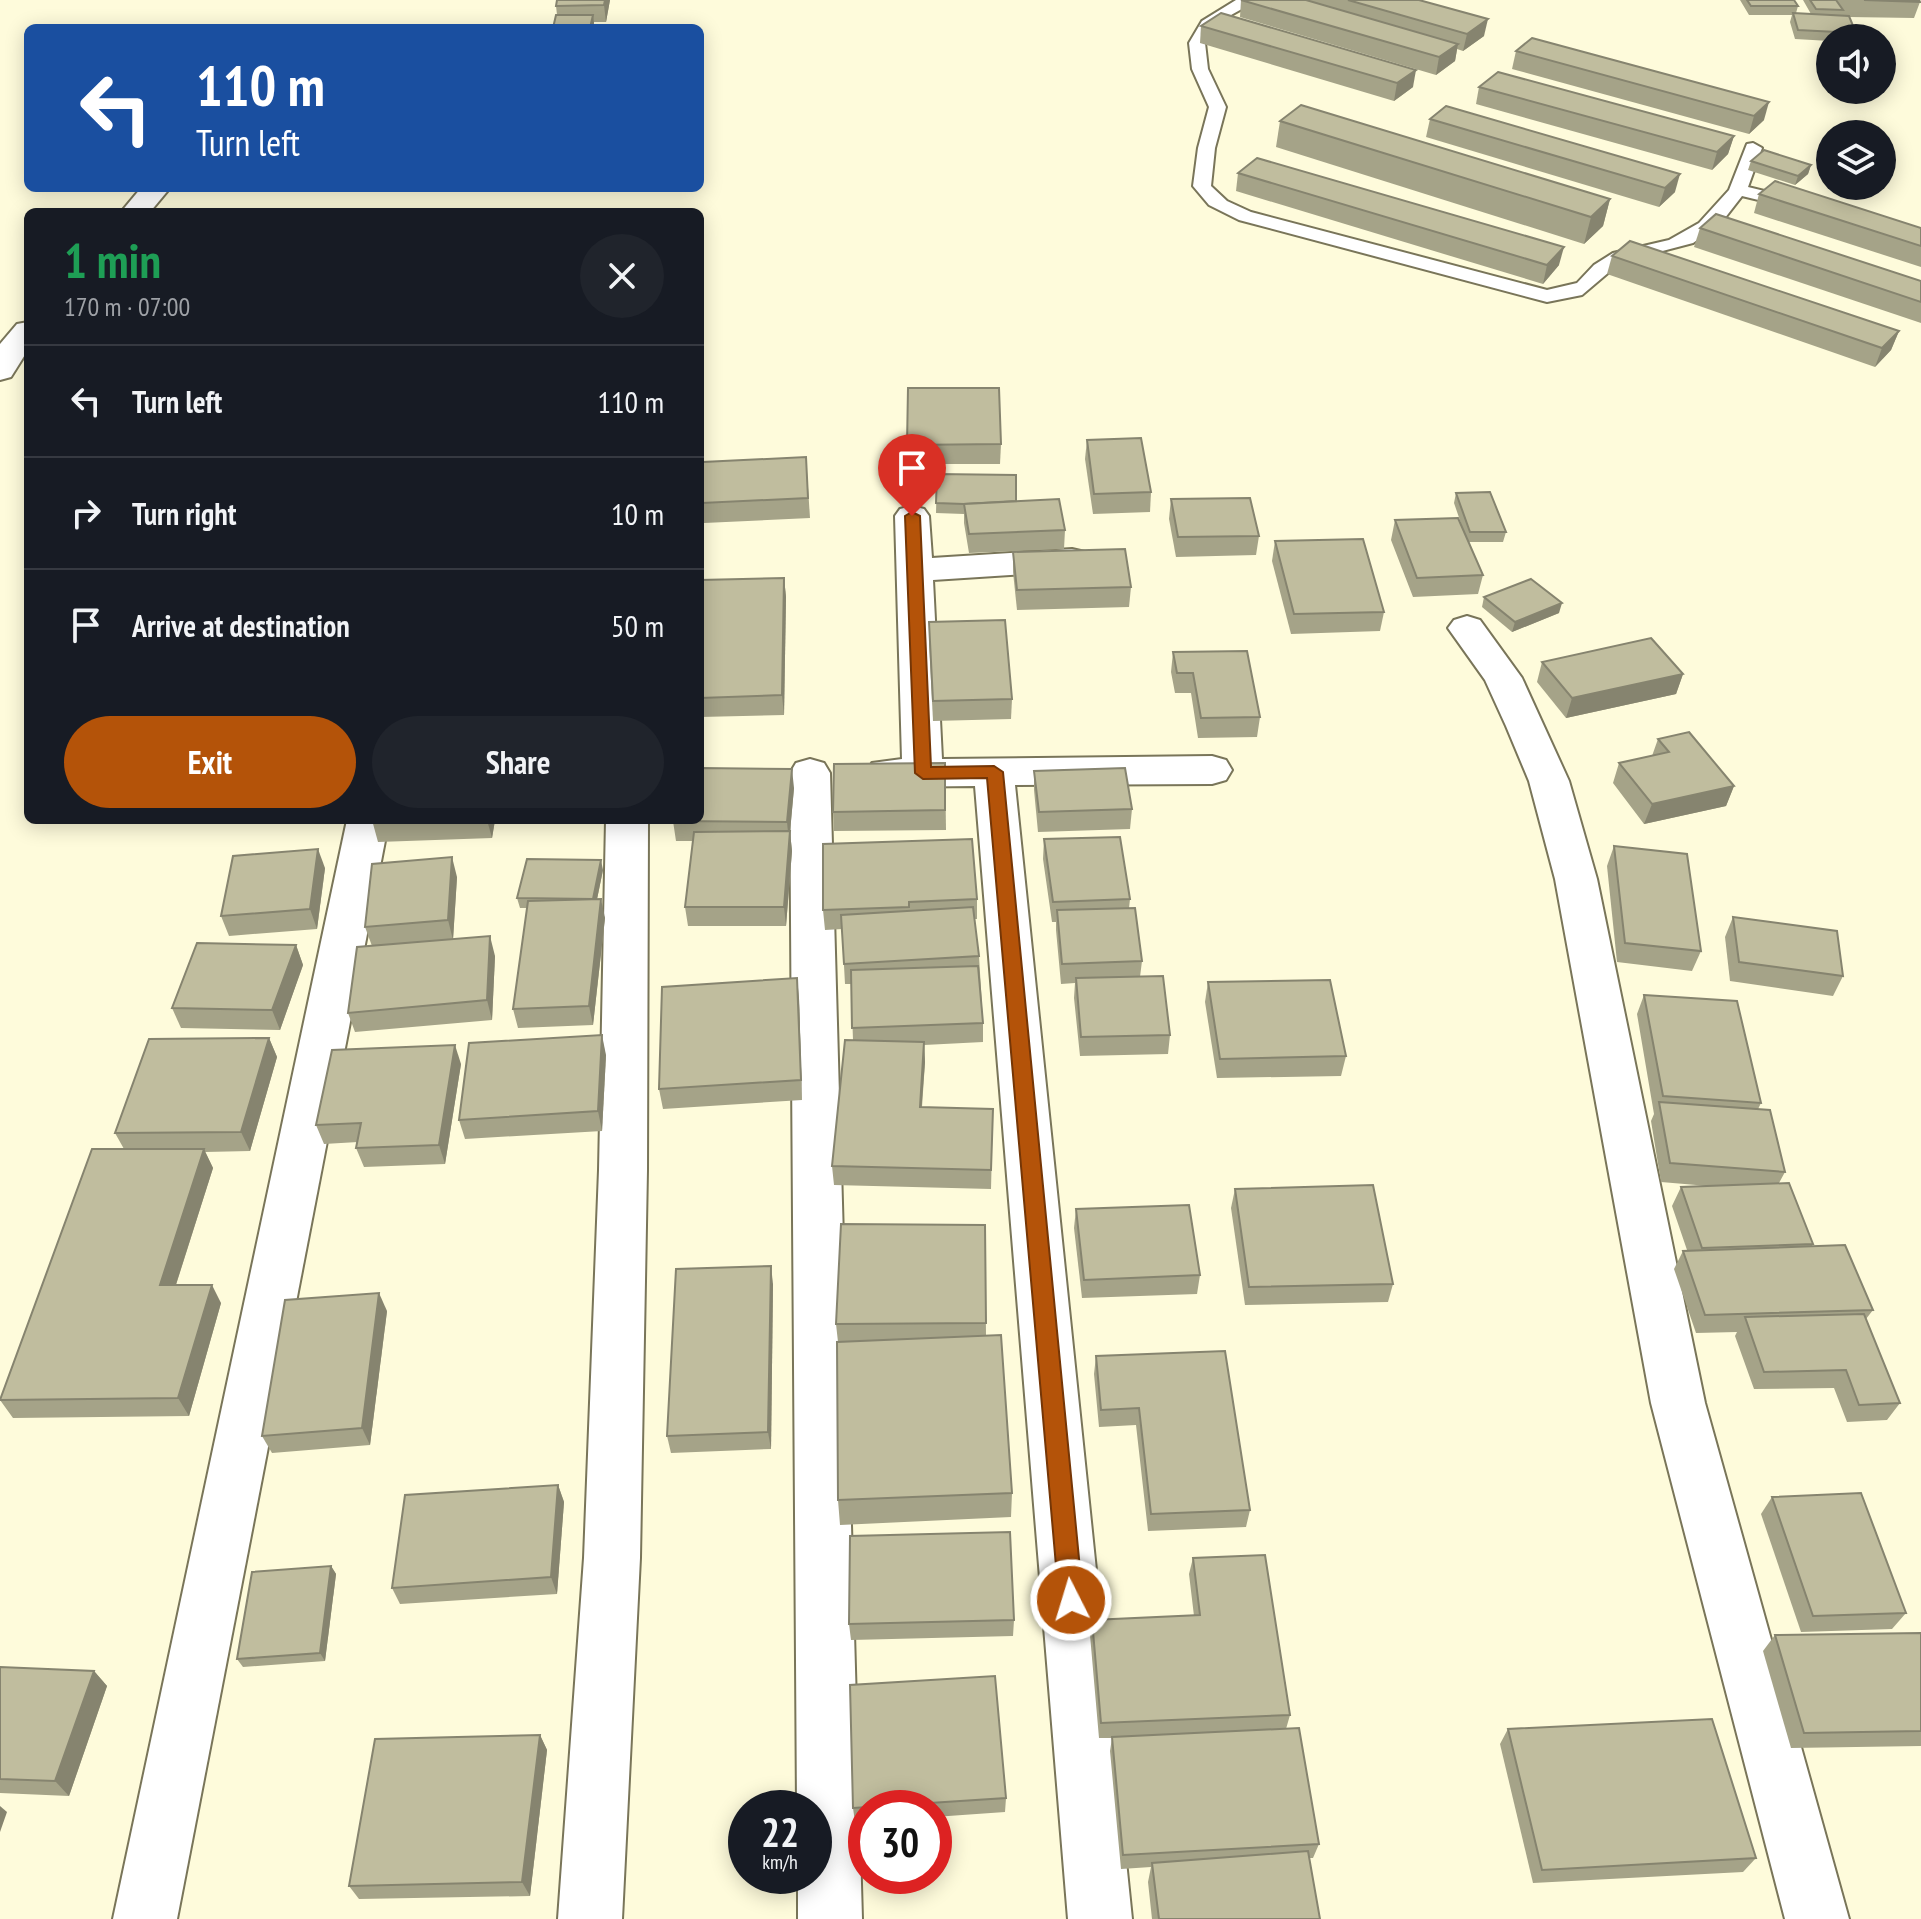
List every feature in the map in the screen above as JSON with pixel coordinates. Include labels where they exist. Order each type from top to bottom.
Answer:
[{"type":"street","points":[[138,208],[152,192]]},
{"type":"street","points":[[0,370],[24,335]]},
{"type":"street","points":[[912,516],[923,773]]},
{"type":"street","points":[[915,570],[1096,559]]},
{"type":"street","points":[[1467,628],[1503,678],[1526,726],[1549,781],[1576,879],[1678,1403],[1817,1919]]},
{"type":"street","points":[[830,1919],[794,773],[1212,770]]},
{"type":"street","points":[[994,772],[1100,1919]]},
{"type":"street","points":[[145,1919],[367,824]]},
{"type":"street","points":[[590,1919],[612,1558],[623,1170],[627,824]]},
{"type":"lane","points":[[1250,0],[1224,10],[1204,26],[1195,48],[1199,68],[1216,97],[1217,106],[1202,186],[1209,198],[1224,208],[1528,292],[1561,295],[1581,291],[1609,262],[1621,256],[1683,241],[1716,221],[1738,190],[1745,163],[1753,148]]},
{"type":"lane","points":[[1738,190],[1813,208]]},
{"type":"building","points":[[557,0],[605,0],[604,5],[556,6]]},
{"type":"building","points":[[1241,0],[1306,0],[1458,44],[1439,57]]},
{"type":"building","points":[[1348,0],[1419,0],[1488,19],[1467,34]]},
{"type":"building","points":[[1747,0],[1794,0],[1798,6],[1751,6]]},
{"type":"building","points":[[1810,0],[1836,0],[1843,10],[1816,9]]},
{"type":"building","points":[[1864,0],[1919,0],[1920,2]]},
{"type":"building","points":[[1221,13],[1416,70],[1397,83],[1201,26]]},
{"type":"building","points":[[1793,13],[1849,16],[1852,24],[1816,24],[1816,31],[1798,30]]},
{"type":"building","points":[[556,15],[593,15],[591,24],[554,24]]},
{"type":"building","points":[[1532,38],[1769,102],[1754,116],[1516,51]]},
{"type":"building","points":[[1498,72],[1734,136],[1717,152],[1479,87]]},
{"type":"building","points":[[1301,105],[1610,199],[1591,217],[1280,121]]},
{"type":"building","points":[[1446,106],[1680,174],[1665,188],[1430,119]]},
{"type":"building","points":[[1764,150],[1811,165],[1798,176],[1751,161]]},
{"type":"building","points":[[1257,158],[1564,247],[1547,265],[1238,173]]},
{"type":"building","points":[[1775,181],[1816,194],[1816,200],[1834,200],[1921,228],[1921,246],[1759,194]]},
{"type":"building","points":[[1716,214],[1921,281],[1921,302],[1700,228]]},
{"type":"building","points":[[1630,241],[1899,331],[1882,348],[1612,256]]},
{"type":"building","points":[[908,388],[999,388],[1001,444],[907,445]]},
{"type":"building","points":[[1141,438],[1151,492],[1094,494],[1087,440]]},
{"type":"building","points":[[806,457],[808,498],[704,503],[704,462]]},
{"type":"building","points":[[937,474],[1016,475],[1016,501],[936,503]]},
{"type":"building","points":[[1490,492],[1506,532],[1470,532],[1456,493]]},
{"type":"building","points":[[1250,498],[1259,536],[1178,537],[1171,499]]},
{"type":"building","points":[[1059,499],[1065,530],[969,534],[964,504]]},
{"type":"building","points":[[1458,518],[1483,575],[1417,578],[1395,520]]},
{"type":"building","points":[[1363,539],[1384,612],[1294,614],[1275,541]]},
{"type":"building","points":[[1125,549],[1131,587],[1017,590],[1013,552]]},
{"type":"building","points":[[784,578],[782,695],[704,698],[704,580]]},
{"type":"building","points":[[1531,579],[1562,603],[1515,622],[1484,597]]},
{"type":"building","points":[[1005,620],[1012,699],[933,701],[929,622]]},
{"type":"building","points":[[1651,638],[1683,674],[1572,698],[1542,662]]},
{"type":"building","points":[[1247,651],[1260,717],[1201,718],[1193,673],[1177,673],[1173,652]]},
{"type":"building","points":[[1689,732],[1734,786],[1652,804],[1619,763],[1669,752],[1658,739]]},
{"type":"building","points":[[945,763],[945,810],[833,812],[834,764]]},
{"type":"building","points":[[704,768],[792,769],[787,822],[704,821]]},
{"type":"building","points":[[1125,768],[1132,809],[1039,812],[1034,771]]},
{"type":"building","points":[[790,831],[784,907],[685,907],[694,832]]},
{"type":"building","points":[[1120,837],[1130,899],[1053,902],[1044,839]]},
{"type":"building","points":[[972,839],[977,899],[909,902],[909,907],[823,910],[823,844]]},
{"type":"building","points":[[1614,846],[1687,854],[1701,951],[1625,943]]},
{"type":"building","points":[[318,849],[310,909],[221,916],[233,856]]},
{"type":"building","points":[[452,857],[448,920],[365,927],[372,864]]},
{"type":"building","points":[[527,859],[601,860],[593,899],[517,898]]},
{"type":"building","points":[[601,899],[589,1006],[513,1009],[528,901]]},
{"type":"building","points":[[973,907],[979,956],[844,964],[841,915]]},
{"type":"building","points":[[1135,908],[1142,961],[1062,964],[1057,910]]},
{"type":"building","points":[[1733,917],[1837,931],[1843,976],[1739,962]]},
{"type":"building","points":[[490,936],[487,1000],[348,1013],[357,947]]},
{"type":"building","points":[[197,943],[296,945],[272,1010],[172,1008]]},
{"type":"building","points":[[978,966],[983,1023],[852,1028],[851,970]]},
{"type":"building","points":[[1163,976],[1170,1035],[1081,1037],[1076,978]]},
{"type":"building","points":[[797,978],[801,1080],[659,1089],[662,987]]},
{"type":"building","points":[[1330,980],[1346,1056],[1220,1059],[1208,982]]},
{"type":"building","points":[[1644,995],[1737,1001],[1761,1103],[1663,1096]]},
{"type":"building","points":[[602,1035],[598,1111],[459,1120],[469,1043]]},
{"type":"building","points":[[269,1038],[241,1132],[115,1133],[149,1039]]},
{"type":"building","points":[[845,1040],[924,1042],[920,1107],[993,1109],[991,1170],[832,1166]]},
{"type":"building","points":[[455,1045],[439,1145],[356,1148],[361,1123],[316,1125],[332,1050]]},
{"type":"building","points":[[1659,1102],[1770,1110],[1785,1172],[1670,1163]]},
{"type":"building","points":[[92,1149],[204,1149],[160,1285],[212,1285],[178,1398],[0,1400]]},
{"type":"building","points":[[1789,1183],[1813,1244],[1702,1248],[1681,1187]]},
{"type":"building","points":[[1373,1185],[1393,1284],[1249,1287],[1235,1189]]},
{"type":"building","points":[[1189,1205],[1200,1275],[1084,1280],[1076,1209]]},
{"type":"building","points":[[841,1224],[985,1225],[986,1323],[836,1324]]},
{"type":"building","points":[[1845,1245],[1873,1310],[1705,1315],[1683,1251]]},
{"type":"building","points":[[771,1266],[768,1432],[667,1436],[676,1269]]},
{"type":"building","points":[[379,1293],[362,1428],[262,1436],[285,1300]]},
{"type":"building","points":[[1864,1314],[1900,1403],[1859,1405],[1846,1370],[1764,1372],[1745,1317]]},
{"type":"building","points":[[1001,1335],[1012,1493],[838,1500],[837,1342]]},
{"type":"building","points":[[1225,1351],[1250,1510],[1151,1514],[1139,1408],[1101,1410],[1096,1356]]},
{"type":"building","points":[[558,1485],[551,1577],[392,1588],[405,1495]]},
{"type":"building","points":[[1861,1493],[1906,1613],[1813,1616],[1772,1497]]},
{"type":"building","points":[[1010,1532],[1014,1620],[849,1624],[850,1536]]},
{"type":"building","points":[[1265,1555],[1290,1715],[1101,1723],[1092,1620],[1200,1615],[1193,1558]]},
{"type":"building","points":[[331,1566],[320,1653],[237,1659],[252,1572]]},
{"type":"building","points":[[1921,1633],[1921,1731],[1804,1733],[1775,1635]]},
{"type":"building","points":[[0,1667],[94,1671],[55,1781],[0,1779]]},
{"type":"building","points":[[995,1676],[1006,1798],[952,1802],[952,1790],[853,1790],[850,1685]]},
{"type":"building","points":[[1712,1719],[1756,1858],[1542,1870],[1508,1729]]},
{"type":"building","points":[[1299,1728],[1319,1844],[1123,1855],[1112,1737]]},
{"type":"building","points":[[540,1735],[522,1882],[349,1886],[375,1739]]},
{"type":"building","points":[[1308,1851],[1320,1919],[1159,1919],[1152,1863]]},
{"type":"route","points":[[912,516],[923,773],[994,772],[1071,1600]]}]
